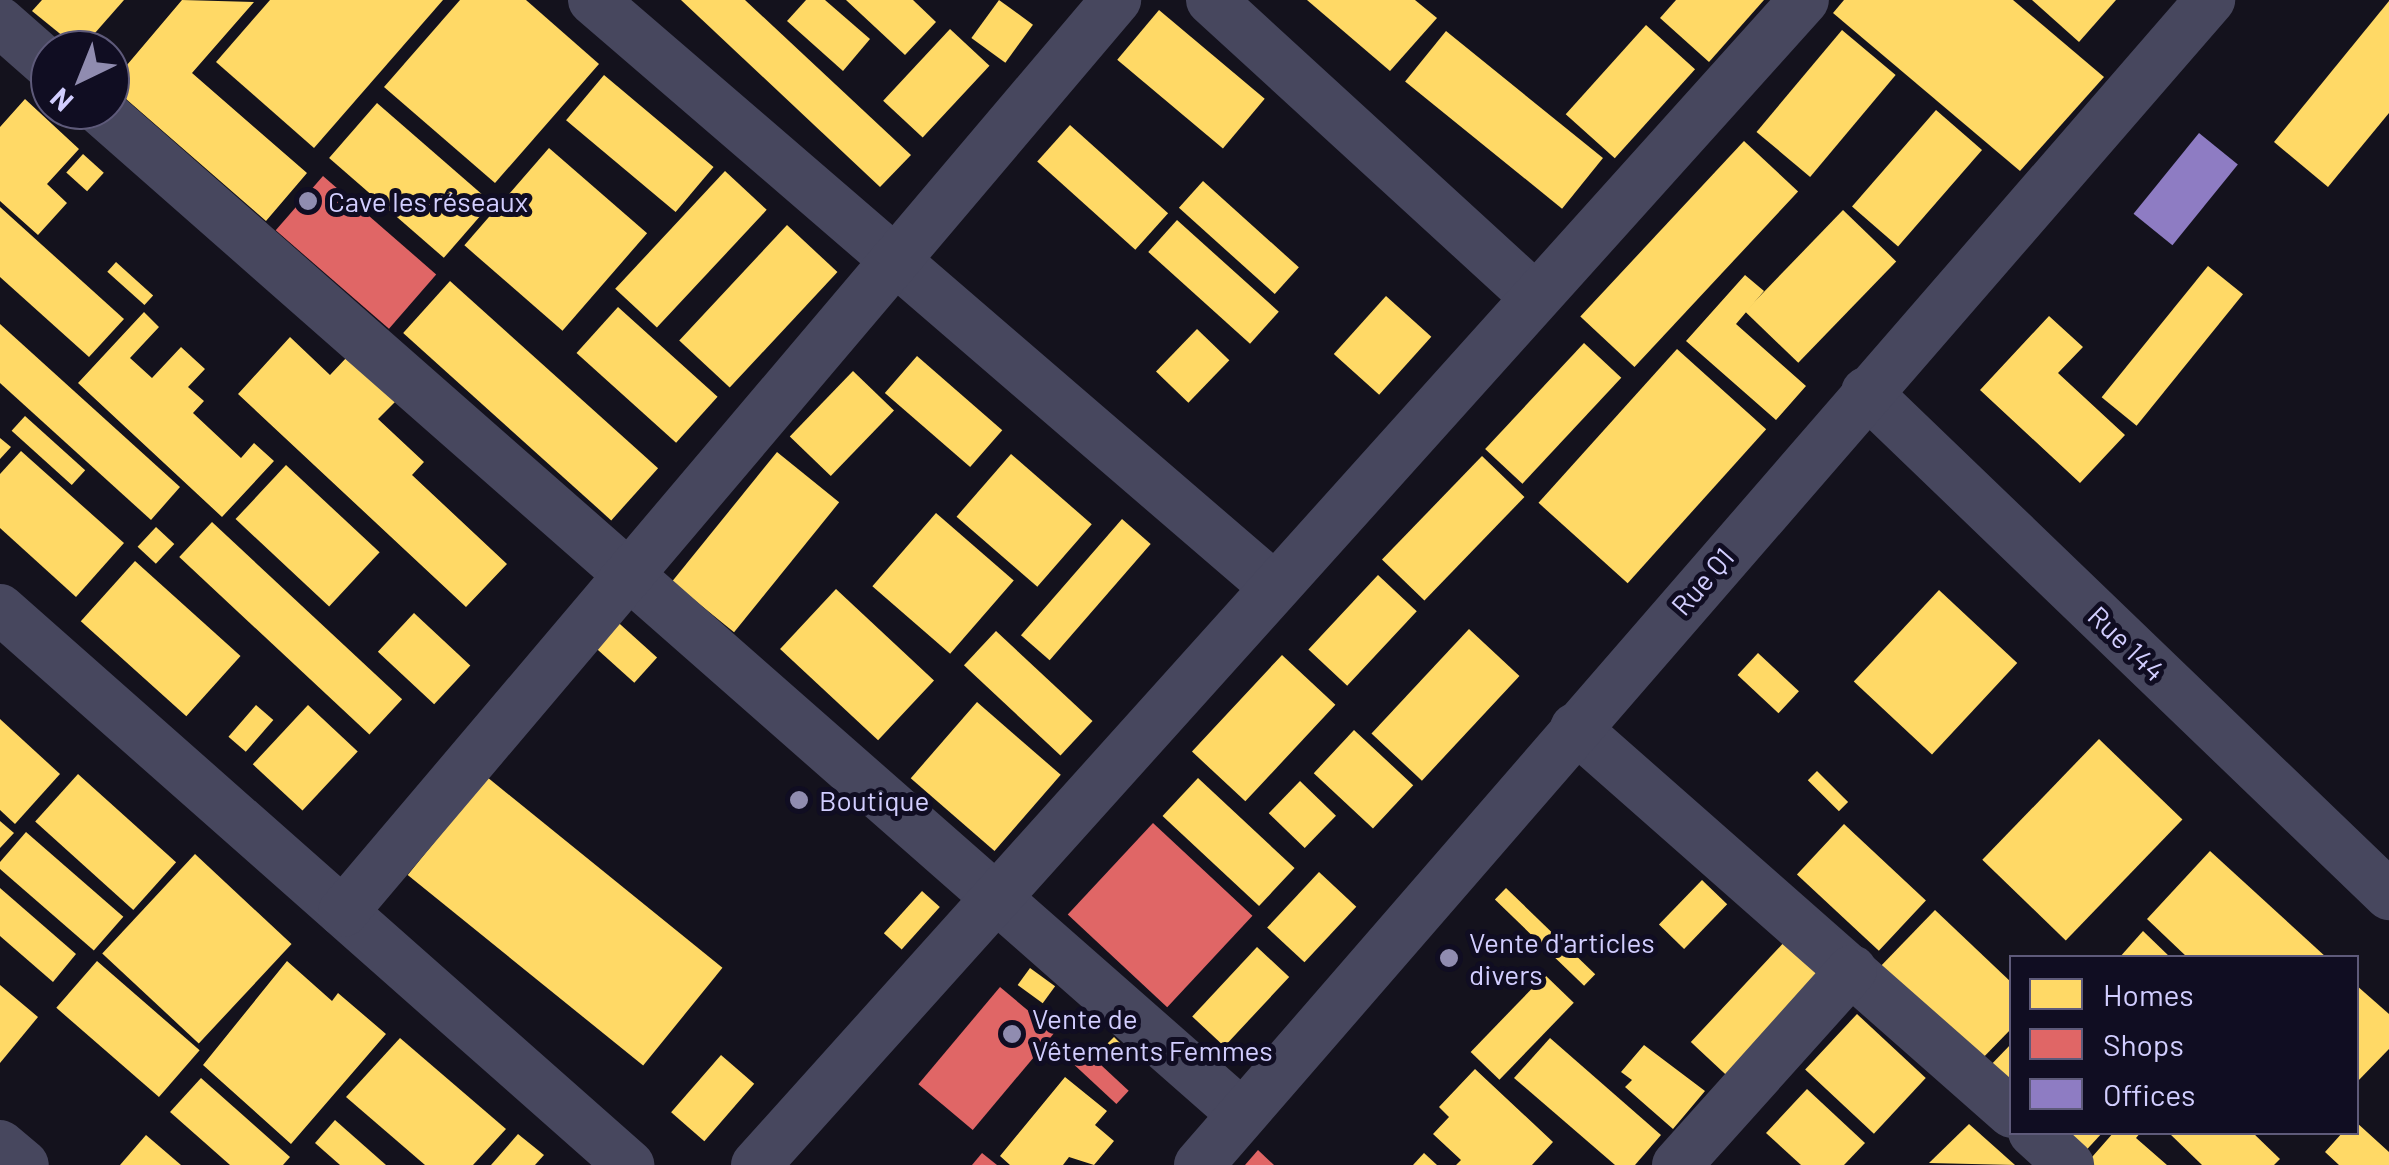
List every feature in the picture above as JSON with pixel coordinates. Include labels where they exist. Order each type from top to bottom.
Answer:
[{"type":"street","points":[[593,0],[1272,586]]},
{"type":"street","points":[[343,912],[891,260],[1116,0]]},
{"type":"street","points":[[1211,0],[1535,298]]},
{"type":"street","points":[[756,1165],[1272,586],[1804,0]]},
{"type":"street","name":"Rue Q1","points":[[1198,1165],[2210,0]]},
{"type":"street","points":[[0,22],[30,48]]},
{"type":"street","points":[[123,130],[1242,1114]]},
{"type":"street","name":"Rue 144","points":[[1866,392],[2389,895]]},
{"type":"street","points":[[0,610],[629,1165]]},
{"type":"street","points":[[1576,728],[2009,1110]]},
{"type":"street","points":[[1677,1165],[1852,970]]},
{"type":"street","points":[[2036,1135],[2070,1165]]},
{"type":"street","points":[[0,1145],[24,1165]]},
{"type":"building: Homes","points":[[42,0],[124,0],[98,30],[55,30],[32,11]]},
{"type":"building: Homes","points":[[182,0],[254,2],[192,73],[307,173],[266,221],[130,102],[130,61]]},
{"type":"building: Homes","points":[[270,0],[443,0],[314,148],[216,62]]},
{"type":"building: Homes","points":[[460,0],[526,0],[599,64],[495,183],[384,87]]},
{"type":"building: Homes","points":[[681,0],[745,0],[911,155],[880,187]]},
{"type":"building: Homes","points":[[806,0],[825,0],[870,39],[843,71],[787,21]]},
{"type":"building: Homes","points":[[846,0],[913,0],[936,22],[905,55]]},
{"type":"building: Homes","points":[[999,0],[1033,25],[1005,63],[971,38]]},
{"type":"building: Homes","points":[[1307,0],[1415,0],[1437,18],[1390,71]]},
{"type":"building: Homes","points":[[1676,0],[1764,0],[1709,62],[1660,18]]},
{"type":"building: Homes","points":[[1844,0],[2013,0],[2104,77],[2020,171],[1833,13]]},
{"type":"building: Homes","points":[[2032,0],[2116,0],[2079,42]]},
{"type":"building: Homes","points":[[2389,1],[2389,113],[2328,187],[2274,142]]},
{"type":"building: Homes","points":[[1159,10],[1265,99],[1223,148],[1117,60]]},
{"type":"building: Homes","points":[[1646,25],[1695,69],[1615,158],[1566,114]]},
{"type":"building: Homes","points":[[950,29],[989,66],[923,138],[883,101]]},
{"type":"building: Homes","points":[[1842,30],[1896,75],[1810,177],[1757,132]]},
{"type":"building: Homes","points":[[1446,31],[1603,158],[1562,209],[1405,82]]},
{"type":"building: Homes","points":[[604,75],[714,167],[676,212],[566,120]]},
{"type":"building: Homes","points":[[25,99],[30,104],[30,130],[58,130],[79,149],[47,184],[67,203],[38,235],[0,201],[0,127]]},
{"type":"building: Homes","points":[[377,103],[492,203],[444,258],[329,158]]},
{"type":"building: Homes","points":[[1936,110],[1982,150],[1898,247],[1852,207]]},
{"type":"building: Homes","points":[[1070,125],[1168,213],[1135,250],[1037,161]]},
{"type":"building: Homes","points":[[1744,141],[1798,191],[1634,367],[1580,317]]},
{"type":"building: Homes","points":[[549,148],[647,233],[562,331],[464,245]]},
{"type":"building: Homes","points":[[83,154],[104,173],[87,191],[66,173]]},
{"type":"building: Homes","points":[[725,171],[767,210],[657,328],[615,289]]},
{"type":"building: Homes","points":[[1203,181],[1299,267],[1275,294],[1179,208]]},
{"type":"building: Homes","points":[[0,207],[124,319],[89,357],[0,277]]},
{"type":"building: Homes","points":[[1843,210],[1896,261],[1798,363],[1745,311]]},
{"type":"building: Homes","points":[[1177,220],[1279,312],[1250,344],[1148,252]]},
{"type":"building: Homes","points":[[787,225],[837,272],[730,388],[679,341]]},
{"type":"building: Homes","points":[[116,262],[153,295],[144,305],[107,272]]},
{"type":"building: Homes","points":[[2208,266],[2243,294],[2137,426],[2102,397]]},
{"type":"building: Homes","points":[[1745,275],[1764,291],[1736,324],[1806,386],[1776,420],[1686,341]]},
{"type":"building: Homes","points":[[450,281],[658,468],[611,520],[403,333]]},
{"type":"building: Homes","points":[[1386,296],[1431,337],[1379,395],[1334,354]]},
{"type":"building: Homes","points":[[618,307],[718,397],[676,443],[577,353]]},
{"type":"building: Homes","points":[[144,312],[159,327],[130,358],[152,378],[181,347],[205,369],[188,387],[204,401],[193,413],[241,458],[254,443],[274,461],[222,517],[78,383]]},
{"type":"building: Homes","points":[[2049,316],[2083,347],[2058,373],[2125,435],[2080,483],[1980,390]]},
{"type":"building: Homes","points":[[0,324],[180,487],[151,520],[0,383]]},
{"type":"building: Homes","points":[[1197,329],[1229,360],[1188,403],[1156,371]]},
{"type":"building: Homes","points":[[290,337],[330,375],[347,357],[395,402],[378,419],[424,462],[412,475],[507,564],[466,607],[238,394]]},
{"type":"building: Homes","points":[[1584,343],[1621,378],[1522,484],[1485,449]]},
{"type":"building: Homes","points":[[1677,349],[1766,429],[1628,583],[1538,503]]},
{"type":"building: Homes","points":[[917,356],[1002,430],[970,467],[885,393]]},
{"type":"building: Homes","points":[[853,371],[894,411],[831,476],[790,436]]},
{"type":"building: Homes","points":[[25,416],[85,470],[72,485],[12,431]]},
{"type":"building: Homes","points":[[0,438],[11,447],[0,459]]},
{"type":"building: Homes","points":[[21,451],[124,543],[76,597],[0,528],[0,474]]},
{"type":"building: Homes","points":[[777,452],[839,502],[734,632],[672,582]]},
{"type":"building: Homes","points":[[1011,454],[1092,524],[1037,587],[957,517]]},
{"type":"building: Homes","points":[[1482,456],[1524,497],[1424,601],[1382,560]]},
{"type":"building: Homes","points":[[286,465],[380,552],[329,606],[236,519]]},
{"type":"building: Homes","points":[[936,513],[1014,581],[950,654],[872,586]]},
{"type":"building: Homes","points":[[1122,519],[1151,544],[1050,660],[1021,635]]},
{"type":"building: Homes","points":[[212,522],[402,699],[369,734],[179,557]]},
{"type":"building: Homes","points":[[156,527],[174,544],[156,564],[138,547]]},
{"type":"building: Homes","points":[[135,561],[241,656],[186,716],[81,621]]},
{"type":"building: Homes","points":[[1378,575],[1417,611],[1347,686],[1308,650]]},
{"type":"building: Homes","points":[[836,589],[934,680],[878,740],[780,649]]},
{"type":"building: Homes","points":[[1939,590],[2017,663],[1932,754],[1854,681]]},
{"type":"building: Homes","points":[[414,613],[470,666],[434,704],[378,652]]},
{"type":"building: Homes","points":[[611,616],[657,657],[634,683],[588,641]]},
{"type":"building: Homes","points":[[1469,629],[1519,676],[1422,781],[1371,734]]},
{"type":"building: Homes","points":[[996,631],[1093,721],[1060,755],[964,665]]},
{"type":"building: Homes","points":[[1758,653],[1799,691],[1778,713],[1738,675]]},
{"type":"building: Homes","points":[[1282,655],[1335,705],[1245,801],[1192,752]]},
{"type":"building: Homes","points":[[977,702],[1061,775],[995,851],[911,778]]},
{"type":"building: Homes","points":[[256,705],[273,720],[246,752],[228,737]]},
{"type":"building: Homes","points":[[308,705],[358,751],[302,811],[253,764]]},
{"type":"building: Homes","points":[[0,719],[60,774],[15,824],[0,810]]},
{"type":"building: Homes","points":[[1354,730],[1413,785],[1373,828],[1314,773]]},
{"type":"building: Homes","points":[[2099,739],[2182,820],[2066,940],[1982,860]]},
{"type":"building: Homes","points":[[1817,771],[1848,802],[1839,811],[1808,780]]},
{"type":"building: Homes","points":[[78,774],[176,862],[133,910],[35,822]]},
{"type":"building: Homes","points":[[487,777],[722,968],[643,1066],[408,875]]},
{"type":"building: Homes","points":[[1198,778],[1295,868],[1259,906],[1163,816]]},
{"type":"building: Homes","points":[[1300,781],[1336,816],[1305,848],[1269,813]]},
{"type":"building: Homes","points":[[0,821],[14,833],[0,848]]},
{"type":"building: Homes","points":[[1844,824],[1926,900],[1879,951],[1797,874]]},
{"type":"building: Homes","points":[[26,832],[123,917],[94,951],[0,869],[0,862]]},
{"type":"building: Homes","points":[[2210,851],[2324,955],[2185,955],[2147,919]]},
{"type":"building: Homes","points":[[195,854],[292,944],[199,1043],[102,953]]},
{"type":"building: Homes","points":[[1319,872],[1356,907],[1304,962],[1267,928]]},
{"type":"building: Homes","points":[[1702,880],[1727,904],[1684,949],[1659,925]]},
{"type":"building: Homes","points":[[0,888],[76,954],[53,982],[0,936]]},
{"type":"building: Homes","points":[[1506,888],[1595,974],[1584,986],[1495,900]]},
{"type":"building: Homes","points":[[922,891],[940,907],[902,949],[884,933]]},
{"type":"building: Homes","points":[[1935,910],[2009,980],[2009,1031],[1975,1066],[1876,971]]},
{"type":"building: Homes","points":[[2143,931],[2168,955],[2122,955]]},
{"type":"building: Homes","points":[[1787,939],[1833,982],[1737,1085],[1691,1042]]},
{"type":"building: Homes","points":[[1257,947],[1289,977],[1224,1046],[1192,1016]]},
{"type":"building: Homes","points":[[97,961],[200,1050],[159,1097],[56,1008]]},
{"type":"building: Homes","points":[[287,961],[332,1001],[338,993],[386,1034],[291,1144],[203,1065]]},
{"type":"building: Homes","points":[[1030,968],[1055,986],[1043,1003],[1018,985]]},
{"type":"building: Homes","points":[[1545,975],[1574,1003],[1499,1080],[1471,1052]]},
{"type":"building: Homes","points":[[0,985],[38,1017],[0,1063]]},
{"type":"building: Homes","points":[[2359,988],[2389,1014],[2389,1049],[2359,1080]]},
{"type":"building: Homes","points":[[1857,1014],[1926,1078],[1874,1134],[1805,1070]]},
{"type":"building: Homes","points":[[1114,1037],[1129,1052],[1118,1063],[1103,1048]]},
{"type":"building: Homes","points":[[400,1038],[506,1129],[473,1165],[425,1165],[346,1097]]},
{"type":"building: Homes","points":[[1550,1038],[1661,1135],[1635,1165],[1615,1165],[1514,1078]]},
{"type":"building: Homes","points":[[1644,1045],[1705,1091],[1673,1129],[1625,1087],[1632,1080],[1621,1072]]},
{"type":"building: Homes","points":[[2009,1046],[2009,1091],[1986,1070]]},
{"type":"building: Homes","points":[[721,1055],[754,1084],[704,1141],[671,1112]]},
{"type":"building: Homes","points":[[1475,1069],[1553,1142],[1532,1165],[1456,1165],[1461,1160],[1433,1134],[1449,1117],[1439,1107]]},
{"type":"building: Homes","points":[[1065,1077],[1107,1111],[1095,1125],[1114,1141],[1094,1165],[1069,1157],[1063,1165],[1010,1165],[1000,1156]]},
{"type":"building: Homes","points":[[201,1078],[290,1157],[283,1165],[230,1165],[170,1112]]},
{"type":"building: Homes","points":[[1807,1089],[1865,1143],[1844,1165],[1801,1165],[1766,1133]]},
{"type":"building: Homes","points":[[335,1120],[386,1165],[340,1165],[315,1143]]},
{"type":"building: Homes","points":[[1969,1124],[2015,1165],[1929,1163]]},
{"type":"building: Homes","points":[[2359,1125],[2389,1152],[2389,1165],[2339,1165],[2325,1152],[2340,1135],[2359,1135]]},
{"type":"building: Homes","points":[[518,1134],[544,1155],[535,1165],[491,1165]]},
{"type":"building: Homes","points":[[146,1135],[181,1165],[120,1165]]},
{"type":"building: Homes","points":[[2055,1135],[2100,1135],[2079,1158]]},
{"type":"building: Homes","points":[[2111,1135],[2138,1135],[2136,1138],[2167,1165],[2085,1165]]},
{"type":"building: Homes","points":[[2171,1135],[2255,1135],[2280,1159],[2274,1165],[2202,1165]]},
{"type":"building: Homes","points":[[1424,1153],[1437,1165],[1413,1165]]},
{"type":"building: Shops","points":[[323,176],[436,274],[389,329],[276,230]]},
{"type":"building: Shops","points":[[1153,823],[1252,916],[1167,1007],[1068,914]]},
{"type":"building: Shops","points":[[1000,987],[1054,1033],[973,1130],[918,1084]]},
{"type":"building: Shops","points":[[1087,1052],[1129,1091],[1116,1104],[1075,1065]]},
{"type":"building: Shops","points":[[1258,1150],[1274,1165],[1245,1165]]},
{"type":"building: Shops","points":[[982,1153],[997,1165],[972,1165]]},
{"type":"building: Offices","points":[[2199,133],[2238,164],[2172,245],[2134,214]]},
{"type":"place","name":"Cave les réseaux","points":[[308,201]]},
{"type":"place","name":"Boutique","points":[[799,800]]},
{"type":"place","name":"Vente d'articles divers","points":[[1449,958]]},
{"type":"place","name":"Vente de Vêtements Femmes","points":[[1012,1034]]}]
